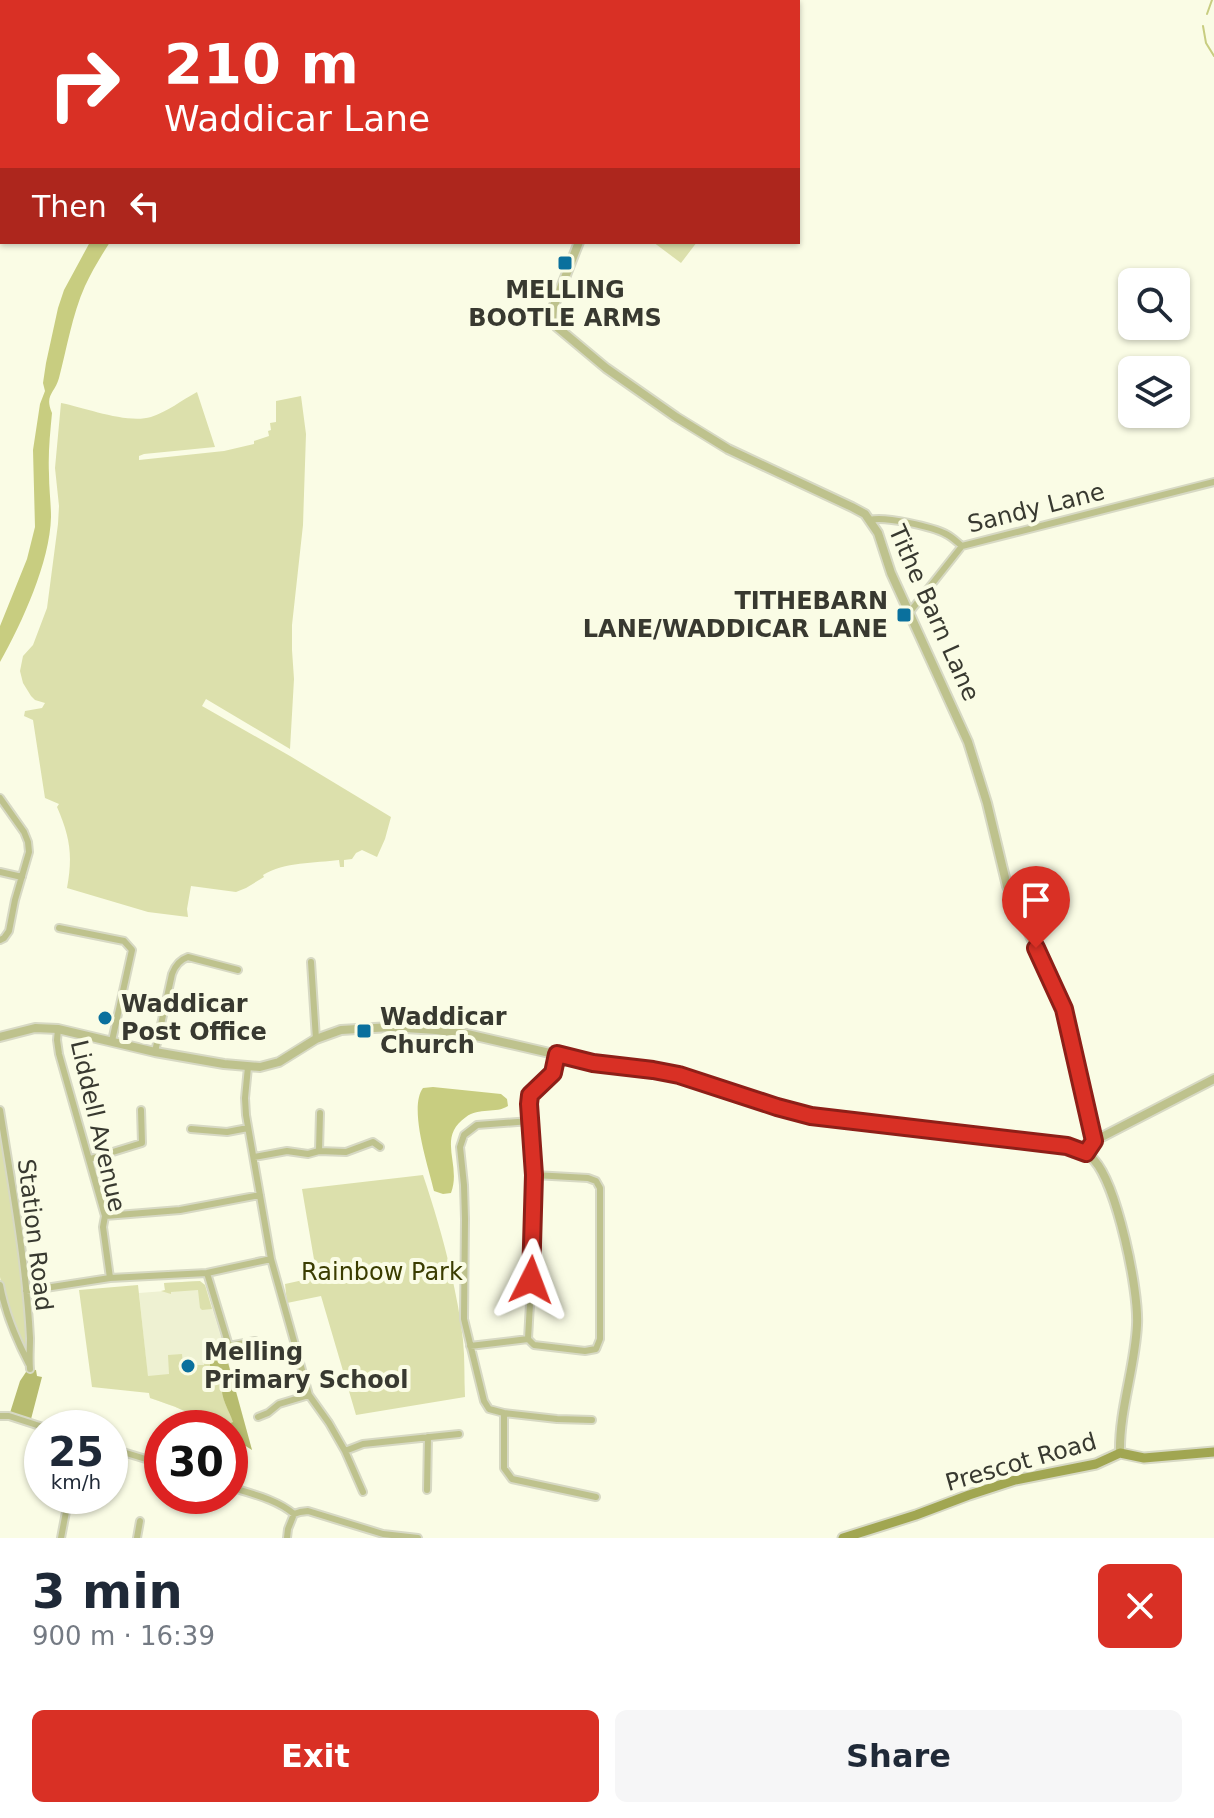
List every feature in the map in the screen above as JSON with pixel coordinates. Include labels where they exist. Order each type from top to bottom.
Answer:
[{"type":"main road","name":"Prescot Road","points":[[843,1538],[1015,1480],[1096,1464],[1120,1453],[1144,1458],[1214,1452]]},
{"type":"street","name":"Tithe Barn Lane","points":[[578,244],[553,308],[552,319],[557,327],[606,368],[676,417],[728,449],[865,514],[878,533],[891,573],[968,742],[1007,886],[1064,1009],[1094,1141]]},
{"type":"street","name":"Sandy Lane","points":[[870,520],[884,519],[934,529],[962,546],[1214,482]]},
{"type":"street","points":[[909,613],[962,546]]},
{"type":"street","points":[[0,798],[24,832],[29,858],[9,931],[0,940]]},
{"type":"street","points":[[29,858],[39,861]]},
{"type":"street","points":[[0,872],[22,877]]},
{"type":"street","points":[[59,928],[124,941],[132,950],[112,1041]]},
{"type":"street","points":[[155,1052],[172,974],[182,959],[188,957],[238,970]]},
{"type":"street","points":[[311,962],[316,1039]]},
{"type":"street","points":[[0,1037],[35,1028],[58,1029],[155,1052],[260,1067],[279,1062],[316,1039],[341,1030],[391,1027],[436,1030],[467,1034],[593,1063],[679,1075],[811,1116],[1067,1146],[1086,1153],[1099,1167],[1109,1189],[1129,1259],[1138,1305],[1136,1341],[1120,1431],[1120,1453]]},
{"type":"street","name":"Liddell Avenue","points":[[58,1029],[59,1054],[105,1216],[103,1227],[110,1278]]},
{"type":"street","points":[[534,1175],[588,1178],[596,1181],[600,1188],[600,1339],[596,1349],[585,1351],[534,1345],[528,1339],[534,1175],[529,1104],[530,1095],[553,1073],[557,1054]]},
{"type":"street","points":[[248,1067],[245,1098],[248,1128],[271,1259],[309,1395],[345,1451],[363,1492]]},
{"type":"street","points":[[1086,1153],[1094,1141],[1214,1079]]},
{"type":"street","name":"Station Road","points":[[0,1110],[26,1291],[30,1367],[3,1302],[0,1285]]},
{"type":"street","points":[[90,1159],[142,1143],[141,1110]]},
{"type":"street","points":[[319,1151],[320,1113]]},
{"type":"street","points":[[530,1121],[477,1125],[464,1135],[460,1147],[465,1219],[464,1319],[484,1401],[489,1409],[557,1419],[592,1420]]},
{"type":"street","points":[[191,1129],[227,1132],[248,1128]]},
{"type":"street","points":[[254,1157],[287,1151],[308,1154],[319,1151],[346,1152],[373,1142],[380,1147]]},
{"type":"street","points":[[105,1216],[180,1210],[260,1195]]},
{"type":"street","points":[[26,1291],[110,1278],[207,1273],[271,1259]]},
{"type":"street","points":[[207,1273],[229,1346],[255,1341]]},
{"type":"street","points":[[470,1346],[528,1339]]},
{"type":"street","points":[[18,1342],[30,1340]]},
{"type":"street","points":[[258,1417],[279,1404],[309,1395]]},
{"type":"street","points":[[504,1413],[504,1468],[512,1479],[596,1497]]},
{"type":"street","points":[[0,1416],[24,1421]]},
{"type":"street","points":[[345,1451],[363,1444],[459,1434]]},
{"type":"street","points":[[427,1490],[428,1437]]},
{"type":"street","points":[[248,1492],[273,1500],[294,1514]]},
{"type":"street","points":[[294,1514],[308,1511],[382,1536],[418,1538]]},
{"type":"street","points":[[61,1538],[66,1514]]},
{"type":"street","points":[[287,1538],[294,1514]]},
{"type":"street","points":[[137,1538],[140,1521]]},
{"type":"shaded area","points":[[89,244],[109,244],[80,297],[59,378],[50,398],[51,517],[46,553],[26,611],[0,662],[0,626],[27,559],[35,527],[33,450],[45,391],[46,363],[64,290]]},
{"type":"shaded area","points":[[423,1088],[501,1094],[507,1099],[508,1106],[471,1114],[457,1125],[451,1143],[454,1182],[451,1193],[434,1191],[421,1138],[419,1097]]},
{"type":"shaded area","name":"Melling Primary School","points":[[197,1281],[205,1285],[241,1410],[184,1410],[150,1398],[139,1293],[165,1291],[164,1283]]},
{"type":"shaded area","points":[[224,1348],[241,1410],[228,1410],[222,1384],[211,1371],[212,1349]]},
{"type":"shaded area","points":[[28,1369],[36,1370],[37,1376],[42,1377],[33,1410],[24,1410],[24,1421],[9,1416],[20,1381]]},
{"type":"green space","points":[[656,244],[695,244],[681,263]]},
{"type":"green space","points":[[197,392],[215,447],[144,454],[139,456],[139,460],[224,451],[254,444],[254,441],[269,436],[270,423],[276,422],[276,401],[301,396],[306,434],[303,525],[292,625],[294,679],[290,749],[206,699],[202,706],[391,817],[377,857],[362,850],[352,859],[344,860],[344,867],[340,867],[339,860],[280,868],[236,892],[191,886],[188,917],[148,912],[67,888],[70,856],[57,807],[59,804],[45,798],[33,720],[24,716],[25,711],[42,708],[45,703],[31,696],[20,671],[23,656],[33,645],[47,608],[58,524],[55,468],[61,403],[141,419],[163,412]]},
{"type":"green space","points":[[0,1112],[30,1340],[30,1365],[10,1322],[0,1277]]},
{"type":"green space","name":"Rainbow Park","points":[[423,1175],[442,1235],[457,1299],[464,1347],[465,1397],[356,1415],[321,1296],[287,1303],[285,1284],[317,1277],[302,1189]]},
{"type":"green space","points":[[200,1281],[205,1285],[212,1309],[200,1308],[198,1290],[171,1294],[161,1291],[165,1290],[164,1283]]},
{"type":"green space","points":[[138,1285],[148,1376],[169,1374],[168,1355],[182,1354],[183,1365],[204,1365],[204,1353],[213,1352],[212,1372],[222,1384],[228,1410],[181,1410],[150,1398],[149,1393],[92,1387],[79,1290]]},
{"type":"waterway","points":[[1207,14],[1212,0]]},
{"type":"waterway","points":[[1203,26],[1206,43],[1214,56]]},
{"type":"place","name":"MELLING BOOTLE ARMS","points":[[565,263]]},
{"type":"place","name":"TITHEBARN LANE/WADDICAR LANE","points":[[904,615]]},
{"type":"place","name":"Waddicar Post Office","points":[[105,1018]]},
{"type":"place","name":"Waddicar Church","points":[[364,1031]]},
{"type":"place","name":"Melling Primary School","points":[[188,1366]]},
{"type":"route","points":[[531,1280],[534,1175],[530,1095],[553,1073],[557,1054],[593,1063],[679,1075],[811,1116],[1067,1146],[1086,1153],[1094,1141],[1068,1023],[1059,995],[1036,948]]}]
